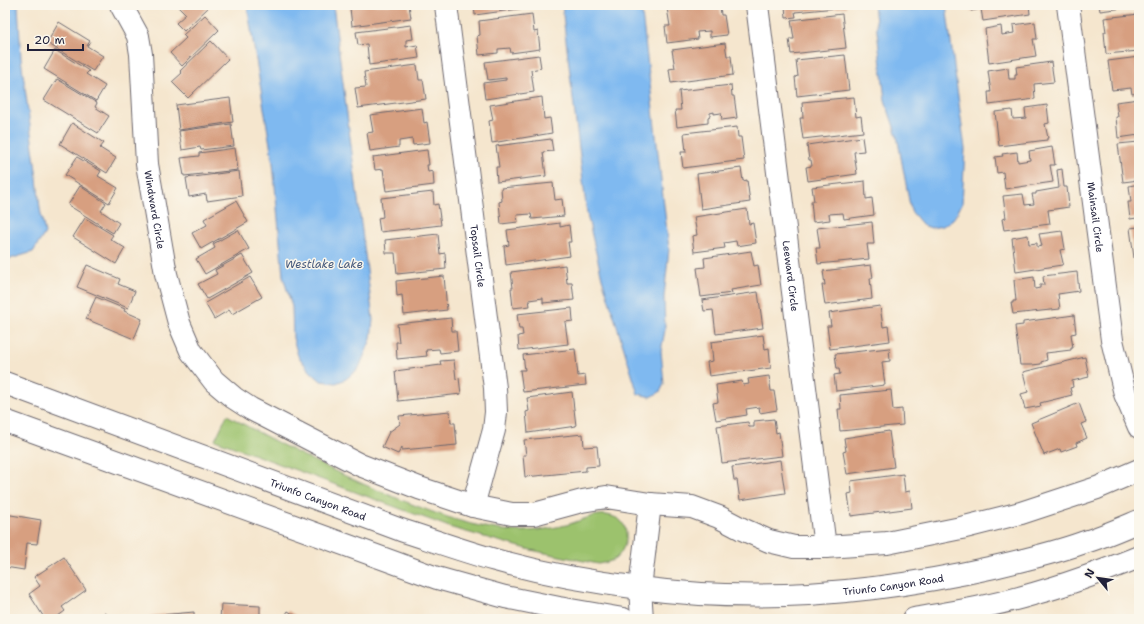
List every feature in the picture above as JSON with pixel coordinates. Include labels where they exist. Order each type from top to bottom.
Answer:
[{"type":"street","name":"Windward Circle","points":[[121,5],[138,36],[141,54],[147,164],[166,274],[179,323],[191,351],[214,381],[234,398],[251,409],[360,465],[419,488],[473,506]]},
{"type":"street","name":"Topsail Circle","points":[[446,5],[495,388],[496,412],[494,430],[473,506]]},
{"type":"street","name":"Leeward Circle","points":[[757,5],[825,547]]},
{"type":"street","name":"Mainsail Circle","points":[[1068,5],[1112,340],[1125,394],[1139,427]]},
{"type":"street","name":"Triunfo Canyon Road","points":[[5,383],[401,530],[450,546],[496,560],[556,574],[640,588],[691,593],[746,595],[850,591],[894,586],[961,574],[1027,559],[1083,543],[1139,521]]},
{"type":"street","points":[[5,421],[437,578],[544,605],[623,619]]},
{"type":"street","points":[[473,506],[512,514],[534,514],[582,501],[606,497],[650,504],[692,507],[720,517],[769,541],[794,547],[825,547],[887,543],[1006,517],[1097,488],[1139,470]]},
{"type":"street","points":[[642,619],[640,588],[650,504]]},
{"type":"street","points":[[914,619],[964,611],[1032,595],[1091,576],[1139,557]]},
{"type":"green space","points":[[227,415],[270,439],[336,472],[381,492],[444,516],[484,527],[512,531],[533,531],[571,524],[591,516],[607,515],[618,519],[624,525],[626,530],[626,541],[619,556],[609,562],[598,564],[531,550],[452,528],[215,440]]},
{"type":"water","points":[[5,5],[18,5],[21,58],[40,209],[45,233],[33,252],[10,259],[5,258]]},
{"type":"water","name":"Westlake Lake","points":[[247,5],[333,5],[373,320],[371,339],[359,368],[346,379],[336,383],[321,381],[309,370],[298,356],[293,338],[292,307],[283,276],[273,163]]},
{"type":"water","points":[[562,5],[641,5],[669,249],[664,297],[665,330],[661,351],[664,384],[660,392],[651,397],[638,394],[602,278],[587,214]]},
{"type":"water","points":[[874,5],[946,5],[965,149],[962,204],[954,218],[943,226],[931,228],[923,225],[911,211],[897,136],[885,100]]},
{"type":"building","points":[[181,5],[211,5],[184,31],[176,23],[186,14],[179,7]]},
{"type":"building","points":[[355,5],[409,5],[411,18],[352,26],[350,8],[356,7]]},
{"type":"building","points":[[474,5],[533,5],[533,7],[475,15]]},
{"type":"building","points":[[687,5],[720,5],[721,15],[724,15],[727,35],[710,37],[710,31],[697,32],[698,39],[667,43],[665,26],[670,26],[667,8]]},
{"type":"building","points":[[785,5],[846,5],[846,7],[795,12],[796,17],[786,18]]},
{"type":"building","points":[[970,5],[1029,5],[1030,14],[983,21],[981,9],[971,11]]},
{"type":"building","points":[[1099,5],[1139,5],[1139,6],[1100,11]]},
{"type":"building","points":[[532,14],[534,32],[538,31],[540,49],[511,53],[510,48],[498,49],[498,53],[479,55],[477,36],[480,35],[479,21]]},
{"type":"building","points":[[842,14],[846,48],[791,54],[789,39],[794,39],[791,20]]},
{"type":"building","points":[[1139,14],[1139,51],[1106,54],[1104,32],[1106,32],[1104,18]]},
{"type":"building","points":[[205,15],[219,30],[182,66],[170,53],[186,38],[183,35]]},
{"type":"building","points":[[59,22],[90,41],[87,46],[103,56],[93,71],[47,43]]},
{"type":"building","points":[[1035,22],[1037,39],[1033,39],[1036,56],[989,63],[985,29],[1001,26],[1002,35],[1014,33],[1013,25]]},
{"type":"building","points":[[411,25],[413,39],[406,40],[406,47],[417,45],[419,58],[369,65],[367,44],[358,45],[356,32]]},
{"type":"building","points":[[211,41],[228,59],[188,98],[172,82],[182,73],[180,71]]},
{"type":"building","points":[[725,43],[727,56],[731,56],[733,75],[671,83],[669,69],[675,68],[672,50]]},
{"type":"building","points":[[55,50],[89,71],[86,74],[105,86],[96,101],[44,69]]},
{"type":"building","points":[[539,55],[541,68],[531,70],[534,92],[485,99],[483,83],[506,80],[506,78],[488,80],[485,62]]},
{"type":"building","points":[[845,55],[849,90],[797,96],[795,77],[798,76],[796,60]]},
{"type":"building","points":[[1139,57],[1139,93],[1132,94],[1131,88],[1112,90],[1108,61]]},
{"type":"building","points":[[1051,62],[1054,82],[1034,84],[1035,99],[989,105],[988,92],[991,92],[988,71],[1008,68],[1009,79],[1015,79],[1015,75],[1017,75],[1016,67]]},
{"type":"building","points":[[417,65],[419,80],[423,80],[426,99],[358,108],[355,88],[366,87],[364,72]]},
{"type":"building","points":[[57,79],[97,103],[95,107],[109,116],[98,133],[44,100]]},
{"type":"building","points":[[731,85],[737,118],[722,120],[721,113],[714,114],[714,112],[710,113],[708,123],[677,127],[675,110],[681,110],[679,91]]},
{"type":"building","points":[[542,97],[544,119],[550,118],[552,133],[492,143],[489,121],[493,120],[490,105]]},
{"type":"building","points":[[854,97],[856,117],[861,116],[863,132],[803,139],[800,118],[803,118],[802,102]]},
{"type":"building","points":[[230,98],[233,122],[179,130],[176,105]]},
{"type":"building","points":[[1139,99],[1139,135],[1118,138],[1116,102]]},
{"type":"building","points":[[1047,105],[1049,123],[1045,124],[1048,138],[1047,140],[999,146],[995,112],[1012,110],[1013,119],[1026,118],[1025,108]]},
{"type":"building","points":[[422,108],[424,123],[427,122],[430,143],[413,145],[412,139],[399,141],[399,147],[370,151],[367,133],[373,132],[370,115]]},
{"type":"building","points":[[72,123],[104,143],[100,148],[116,158],[107,173],[60,144]]},
{"type":"building","points":[[231,124],[234,146],[201,150],[200,147],[182,150],[179,131]]},
{"type":"building","points":[[737,127],[738,137],[741,137],[744,160],[683,168],[681,152],[686,152],[684,133]]},
{"type":"building","points":[[862,137],[864,151],[854,152],[857,174],[808,181],[806,167],[812,166],[811,160],[809,160],[807,145]]},
{"type":"building","points":[[551,139],[553,151],[543,152],[546,176],[497,182],[496,167],[499,167],[496,146]]},
{"type":"building","points":[[1139,142],[1139,180],[1123,182],[1118,144]]},
{"type":"building","points":[[1052,147],[1055,165],[1050,165],[1053,182],[1005,189],[1003,172],[997,173],[995,157],[1003,156],[1002,154],[1017,152],[1018,162],[1030,160],[1029,151]]},
{"type":"building","points":[[235,148],[238,170],[184,176],[181,158],[199,156],[199,153]]},
{"type":"building","points":[[427,150],[429,165],[427,165],[428,172],[433,171],[434,185],[386,191],[383,169],[375,170],[373,157]]},
{"type":"building","points":[[77,157],[101,171],[98,176],[118,188],[109,203],[65,175]]},
{"type":"building","points":[[741,168],[743,181],[747,180],[750,202],[701,209],[697,174]]},
{"type":"building","points":[[1062,169],[1064,187],[1067,187],[1069,207],[1048,210],[1050,224],[1004,230],[1002,219],[1006,218],[1003,196],[1023,194],[1025,205],[1034,204],[1032,194],[1059,188],[1057,170]]},
{"type":"building","points":[[239,171],[242,196],[207,201],[206,194],[189,197],[186,178]]},
{"type":"building","points":[[865,181],[866,199],[872,198],[874,215],[844,219],[843,213],[829,214],[830,220],[813,222],[811,201],[814,201],[812,187]]},
{"type":"building","points":[[553,183],[555,200],[562,199],[564,216],[532,219],[531,214],[517,215],[518,222],[501,224],[499,202],[502,201],[501,188]]},
{"type":"building","points":[[1139,184],[1139,220],[1137,221],[1137,218],[1130,219],[1128,202],[1131,202],[1129,186]]},
{"type":"building","points":[[80,186],[106,203],[101,211],[119,223],[113,233],[68,205]]},
{"type":"building","points":[[433,192],[434,205],[438,204],[441,225],[380,232],[378,218],[383,217],[381,198]]},
{"type":"building","points":[[236,201],[248,222],[201,249],[192,233],[207,225],[204,219]]},
{"type":"building","points":[[747,209],[749,224],[753,223],[756,243],[737,246],[736,241],[724,243],[725,248],[694,252],[692,236],[697,235],[694,217]]},
{"type":"building","points":[[85,218],[113,235],[110,239],[125,248],[116,264],[73,237]]},
{"type":"building","points":[[872,222],[874,244],[867,244],[869,259],[818,264],[816,248],[820,248],[817,228]]},
{"type":"building","points":[[560,223],[560,227],[569,225],[571,242],[568,242],[570,256],[506,265],[504,246],[509,245],[507,230]]},
{"type":"building","points":[[1139,227],[1139,257],[1134,258],[1130,228]]},
{"type":"building","points":[[238,230],[249,249],[205,274],[196,259],[215,248],[213,244]]},
{"type":"building","points":[[1062,231],[1065,249],[1060,250],[1063,263],[1062,265],[1016,272],[1012,238],[1028,235],[1029,244],[1037,243],[1037,247],[1042,246],[1039,234]]},
{"type":"building","points":[[438,234],[440,254],[445,253],[446,269],[397,274],[395,253],[386,253],[385,240]]},
{"type":"building","points":[[751,251],[754,266],[758,265],[761,285],[731,290],[732,293],[701,297],[697,268],[705,267],[704,258]]},
{"type":"building","points":[[242,255],[253,273],[207,299],[198,284],[217,274],[215,270]]},
{"type":"building","points":[[87,265],[120,279],[118,284],[135,291],[128,308],[77,287]]},
{"type":"building","points":[[565,265],[567,283],[572,283],[574,300],[543,303],[543,298],[529,300],[530,306],[513,308],[511,272]]},
{"type":"building","points":[[871,265],[873,278],[870,278],[872,299],[825,305],[822,285],[825,285],[823,271]]},
{"type":"building","points":[[1077,272],[1079,291],[1058,294],[1060,309],[1013,314],[1011,303],[1016,301],[1014,280],[1034,277],[1035,289],[1040,288],[1040,285],[1044,285],[1043,276]]},
{"type":"building","points":[[444,276],[447,310],[404,315],[402,295],[397,296],[396,281]]},
{"type":"building","points":[[250,277],[262,297],[232,314],[229,310],[214,319],[205,303]]},
{"type":"building","points":[[758,292],[763,328],[716,334],[713,310],[704,311],[702,300]]},
{"type":"building","points":[[96,297],[125,309],[124,311],[142,319],[134,339],[86,319]]},
{"type":"building","points":[[880,306],[883,327],[888,326],[890,341],[830,349],[827,326],[831,326],[829,313]]},
{"type":"building","points":[[572,308],[573,321],[565,322],[568,344],[519,350],[518,336],[523,335],[522,329],[519,329],[517,314]]},
{"type":"building","points":[[1074,315],[1076,333],[1071,334],[1073,348],[1071,348],[1071,350],[1046,353],[1047,360],[1041,362],[1041,364],[1020,365],[1015,326],[1023,325],[1023,322]]},
{"type":"building","points":[[451,318],[452,331],[456,331],[458,351],[440,353],[439,349],[426,350],[427,356],[397,359],[396,342],[399,342],[397,324]]},
{"type":"building","points":[[763,335],[765,349],[769,348],[771,368],[709,376],[707,362],[713,361],[711,342]]},
{"type":"building","points":[[889,348],[890,361],[882,362],[885,385],[836,391],[834,375],[840,374],[839,369],[837,369],[835,354]]},
{"type":"building","points":[[575,349],[578,376],[585,375],[586,385],[523,392],[520,370],[525,370],[523,355]]},
{"type":"building","points":[[1085,357],[1089,377],[1072,381],[1073,387],[1070,388],[1072,395],[1040,403],[1041,406],[1025,409],[1021,394],[1028,392],[1023,372]]},
{"type":"building","points":[[454,360],[456,379],[459,378],[461,394],[398,401],[395,371],[441,365],[440,361]]},
{"type":"building","points":[[769,376],[771,391],[774,391],[777,410],[760,413],[759,407],[746,409],[747,415],[716,420],[713,403],[718,402],[716,385],[742,381],[743,385],[749,384],[748,379]]},
{"type":"building","points":[[891,390],[893,410],[902,409],[903,425],[840,431],[838,409],[841,409],[840,395]]},
{"type":"building","points":[[572,392],[576,426],[528,433],[526,412],[529,411],[527,398]]},
{"type":"building","points":[[1079,403],[1086,422],[1081,424],[1087,438],[1076,443],[1077,446],[1061,452],[1060,449],[1044,455],[1031,423]]},
{"type":"building","points":[[450,411],[451,423],[455,423],[457,445],[402,450],[402,447],[398,454],[382,447],[389,432],[400,424],[399,416]]},
{"type":"building","points":[[774,419],[776,433],[779,432],[782,456],[722,463],[717,426],[748,422],[749,427],[754,427],[754,421]]},
{"type":"building","points":[[889,431],[894,467],[847,474],[843,452],[846,451],[844,438]]},
{"type":"building","points":[[583,434],[584,447],[597,446],[599,466],[586,467],[586,471],[525,477],[523,455],[526,455],[524,440]]},
{"type":"building","points":[[780,460],[785,493],[740,500],[737,480],[734,480],[732,467]]},
{"type":"building","points":[[903,474],[905,492],[910,491],[912,508],[851,516],[848,494],[852,493],[851,481]]},
{"type":"building","points":[[5,514],[41,520],[37,544],[27,543],[24,570],[5,567]]},
{"type":"building","points":[[64,557],[86,590],[62,607],[65,611],[54,619],[45,619],[29,594],[40,586],[34,577]]},
{"type":"building","points":[[221,604],[260,606],[260,619],[220,619]]},
{"type":"building","points":[[288,611],[301,619],[283,619]]},
{"type":"building","points":[[194,612],[194,619],[149,619],[149,616]]},
{"type":"building","points":[[105,613],[107,619],[89,619]]}]
